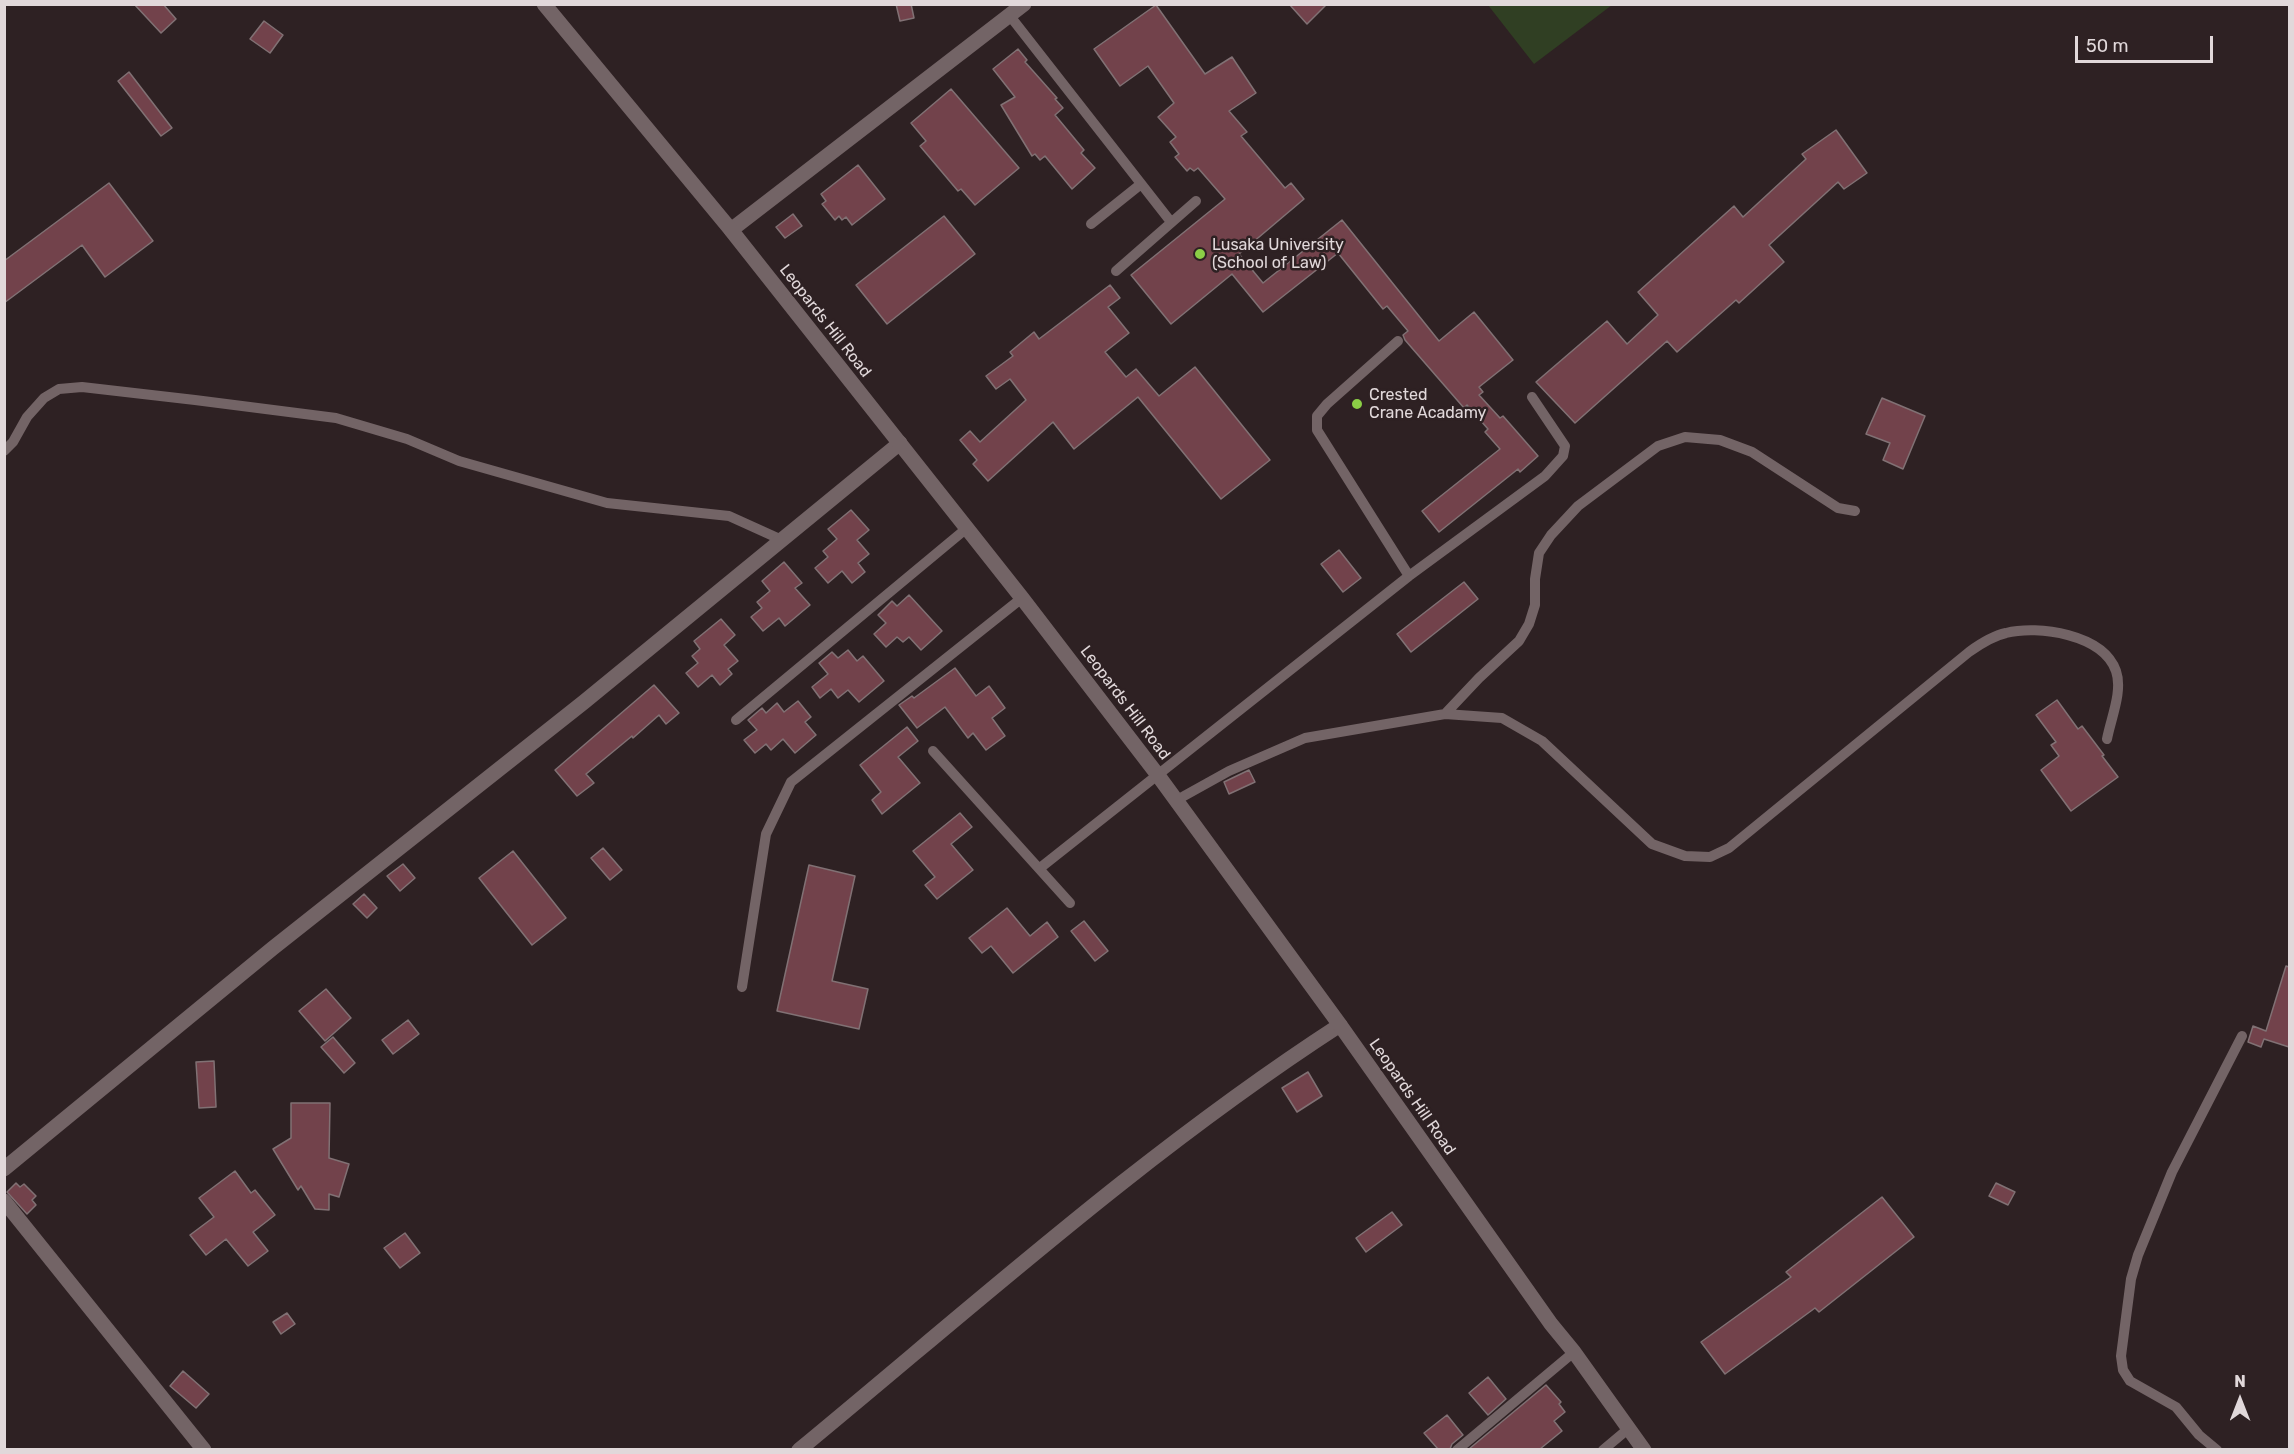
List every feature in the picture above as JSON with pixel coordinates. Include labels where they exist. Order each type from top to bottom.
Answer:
[{"type":"street","name":"Leopards Hill Road","points":[[544,4],[731,230],[1022,598],[1157,774],[1340,1025],[1551,1324],[1644,1449]]},
{"type":"street","points":[[731,230],[1024,4]]},
{"type":"street","points":[[4,1169],[273,948],[584,702],[900,443]]},
{"type":"street","points":[[799,1449],[986,1293],[1173,1143],[1280,1064],[1340,1025]]},
{"type":"street","points":[[4,1201],[204,1449]]},
{"type":"lane","points":[[1010,16],[1172,222]]},
{"type":"lane","points":[[1091,224],[1141,184]]},
{"type":"lane","points":[[1116,271],[1196,201]]},
{"type":"lane","points":[[1398,341],[1327,404],[1317,416],[1317,430],[1409,576]]},
{"type":"lane","points":[[4,451],[13,442],[27,417],[44,398],[59,388],[82,387],[150,394],[336,418],[407,439],[459,461],[607,503],[729,516],[782,540]]},
{"type":"lane","points":[[1040,868],[1409,576],[1545,476],[1563,456],[1565,446],[1532,397]]},
{"type":"lane","points":[[1445,714],[1519,641],[1529,624],[1535,605],[1539,553],[1551,535],[1578,506],[1658,446],[1685,437],[1720,440],[1752,452],[1838,508],[1855,511]]},
{"type":"lane","points":[[736,720],[967,528]]},
{"type":"lane","points":[[742,987],[766,834],[791,782],[1022,598]]},
{"type":"lane","points":[[1175,801],[1229,771],[1305,738],[1445,714],[1502,718],[1542,741],[1652,844],[1685,856],[1710,857],[1728,848],[1969,652],[1985,641],[2004,633],[2021,631],[2069,634],[2097,646],[2115,669],[2118,681],[2107,739]]},
{"type":"lane","points":[[933,751],[1070,903]]},
{"type":"lane","points":[[2217,1449],[2199,1435],[2176,1407],[2130,1381],[2123,1370],[2121,1356],[2131,1279],[2138,1255],[2172,1172],[2242,1036]]},
{"type":"lane","points":[[1456,1449],[1574,1352]]},
{"type":"lane","points":[[1603,1449],[1628,1429]]},
{"type":"green space","points":[[1488,5],[1612,5],[1534,64]]},
{"type":"building","points":[[134,4],[163,4],[176,19],[161,33]]},
{"type":"building","points":[[896,4],[911,4],[914,18],[900,21]]},
{"type":"building","points":[[1289,4],[1327,4],[1307,24]]},
{"type":"building","points":[[1156,5],[1205,74],[1232,57],[1256,93],[1229,111],[1247,132],[1241,136],[1285,188],[1291,183],[1304,199],[1239,254],[1263,283],[1342,220],[1439,341],[1474,312],[1513,360],[1479,387],[1483,392],[1479,395],[1500,418],[1503,416],[1538,456],[1520,472],[1518,469],[1439,532],[1422,511],[1500,449],[1485,432],[1488,429],[1467,405],[1464,408],[1405,340],[1403,335],[1408,331],[1387,306],[1383,309],[1338,253],[1263,312],[1232,274],[1171,324],[1131,275],[1225,199],[1198,168],[1194,171],[1190,168],[1187,171],[1175,157],[1179,154],[1170,142],[1176,137],[1158,117],[1174,103],[1148,66],[1120,86],[1094,49]]},
{"type":"building","points":[[264,21],[283,35],[270,53],[250,39]]},
{"type":"building","points":[[1018,49],[1027,60],[1025,62],[1057,98],[1055,99],[1063,108],[1055,115],[1084,150],[1081,153],[1095,168],[1072,189],[1045,156],[1040,160],[1035,154],[1032,156],[1001,105],[1015,97],[993,69]]},
{"type":"building","points":[[129,72],[172,128],[161,136],[118,81]]},
{"type":"building","points":[[951,89],[1019,168],[975,205],[961,189],[958,191],[920,146],[926,141],[911,123]]},
{"type":"building","points":[[1836,130],[1867,173],[1844,189],[1838,182],[1769,245],[1784,262],[1739,303],[1736,300],[1677,352],[1667,341],[1575,423],[1536,382],[1607,321],[1627,344],[1658,315],[1638,292],[1734,206],[1743,217],[1806,159],[1802,154]]},
{"type":"building","points":[[858,165],[885,199],[852,225],[846,217],[842,220],[839,216],[835,220],[822,204],[826,201],[821,194]]},
{"type":"building","points":[[109,183],[153,241],[105,277],[82,245],[4,303],[4,261]]},
{"type":"building","points":[[793,214],[802,226],[785,238],[776,227]]},
{"type":"building","points":[[944,216],[975,254],[887,324],[856,285]]},
{"type":"building","points":[[1110,285],[1120,298],[1108,307],[1129,333],[1105,352],[1126,377],[1136,369],[1159,396],[1195,367],[1270,460],[1221,499],[1138,397],[1074,449],[1053,422],[988,481],[973,464],[977,460],[960,440],[970,431],[980,442],[1026,400],[1010,379],[996,389],[986,376],[1013,356],[1010,352],[1034,332],[1039,339]]},
{"type":"building","points":[[1882,398],[1925,416],[1903,469],[1883,460],[1890,443],[1866,434]]},
{"type":"building","points":[[851,510],[869,530],[857,540],[869,554],[858,563],[865,572],[852,583],[842,571],[828,583],[815,568],[828,557],[823,551],[837,539],[828,529]]},
{"type":"building","points":[[1339,550],[1361,578],[1343,592],[1321,564]]},
{"type":"building","points":[[784,562],[802,583],[795,588],[810,605],[785,626],[779,618],[763,631],[751,617],[762,608],[757,602],[770,591],[762,581]]},
{"type":"building","points":[[1464,582],[1478,599],[1411,652],[1397,634]]},
{"type":"building","points":[[909,595],[942,631],[921,650],[909,637],[903,642],[897,637],[886,647],[874,634],[886,623],[878,615],[892,601],[897,606]]},
{"type":"building","points":[[721,619],[735,635],[724,645],[738,661],[728,669],[732,674],[720,685],[712,675],[698,687],[686,673],[698,663],[692,656],[700,649],[694,641]]},
{"type":"building","points":[[848,650],[857,661],[863,656],[884,681],[859,702],[848,690],[838,698],[831,689],[820,698],[812,687],[828,674],[819,663],[832,652],[838,658]]},
{"type":"building","points":[[955,668],[976,696],[989,686],[1005,708],[992,718],[1005,736],[986,750],[973,733],[968,738],[945,707],[917,728],[899,705],[912,696],[914,698]]},
{"type":"building","points":[[654,685],[679,713],[666,724],[659,715],[633,738],[632,736],[586,774],[594,783],[577,796],[555,770]]},
{"type":"building","points":[[2057,700],[2078,729],[2082,726],[2118,777],[2071,811],[2041,770],[2059,756],[2051,745],[2056,742],[2036,715]]},
{"type":"building","points":[[798,701],[811,717],[805,722],[816,735],[795,753],[783,739],[771,750],[766,744],[755,753],[744,740],[757,730],[748,720],[762,708],[766,713],[777,703],[784,712]]},
{"type":"building","points":[[907,727],[918,741],[898,757],[920,783],[882,814],[872,800],[881,792],[860,765]]},
{"type":"building","points":[[1249,770],[1255,782],[1229,794],[1224,782]]},
{"type":"building","points":[[960,813],[972,827],[951,844],[973,870],[937,899],[925,885],[935,877],[913,851]]},
{"type":"building","points":[[603,848],[622,870],[610,880],[591,858]]},
{"type":"building","points":[[513,851],[566,918],[532,945],[479,878]]},
{"type":"building","points":[[403,864],[415,878],[400,891],[387,876]]},
{"type":"building","points":[[809,865],[855,876],[832,981],[868,989],[859,1029],[777,1011]]},
{"type":"building","points":[[364,894],[377,908],[367,918],[353,904]]},
{"type":"building","points":[[1007,908],[1030,936],[1047,922],[1058,937],[1013,973],[991,946],[982,953],[969,938]]},
{"type":"building","points":[[1084,921],[1108,951],[1095,961],[1071,931]]},
{"type":"building","points":[[2286,966],[2289,967],[2289,1047],[2264,1039],[2261,1047],[2248,1042],[2253,1026],[2266,1031]]},
{"type":"building","points":[[326,989],[351,1018],[325,1041],[299,1011]]},
{"type":"building","points":[[408,1020],[419,1034],[393,1054],[382,1040]]},
{"type":"building","points":[[333,1037],[355,1063],[344,1073],[321,1047]]},
{"type":"building","points":[[214,1061],[216,1107],[199,1108],[196,1062]]},
{"type":"building","points":[[1308,1072],[1322,1096],[1297,1112],[1282,1088]]},
{"type":"building","points":[[291,1103],[330,1103],[329,1158],[349,1164],[339,1197],[329,1194],[329,1210],[315,1209],[301,1186],[298,1190],[273,1149],[291,1138]]},
{"type":"building","points":[[235,1171],[251,1193],[255,1190],[275,1215],[253,1232],[268,1251],[248,1266],[226,1239],[206,1255],[190,1235],[214,1217],[199,1198]]},
{"type":"building","points":[[16,1183],[20,1187],[24,1184],[36,1196],[32,1200],[36,1205],[27,1214],[7,1192]]},
{"type":"building","points":[[1996,1183],[2015,1192],[2008,1205],[1989,1196]]},
{"type":"building","points":[[1882,1197],[1914,1237],[1819,1312],[1815,1308],[1725,1374],[1701,1342],[1791,1277],[1786,1272]]},
{"type":"building","points":[[1392,1212],[1402,1225],[1366,1252],[1356,1238]]},
{"type":"building","points":[[405,1233],[420,1253],[400,1268],[384,1248]]},
{"type":"building","points":[[287,1313],[295,1324],[281,1334],[273,1322]]},
{"type":"building","points":[[183,1371],[209,1394],[196,1408],[170,1386]]},
{"type":"building","points":[[1488,1377],[1506,1399],[1488,1415],[1469,1393]]},
{"type":"building","points":[[1546,1385],[1561,1402],[1559,1404],[1565,1412],[1554,1421],[1562,1431],[1540,1449],[1469,1449]]},
{"type":"building","points":[[1447,1415],[1463,1435],[1452,1444],[1450,1449],[1438,1449],[1424,1433]]},
{"type":"place","name":"Lusaka University (School of Law)","points":[[1200,254]]},
{"type":"place","name":"Crested Crane Acadamy","points":[[1357,404]]}]
